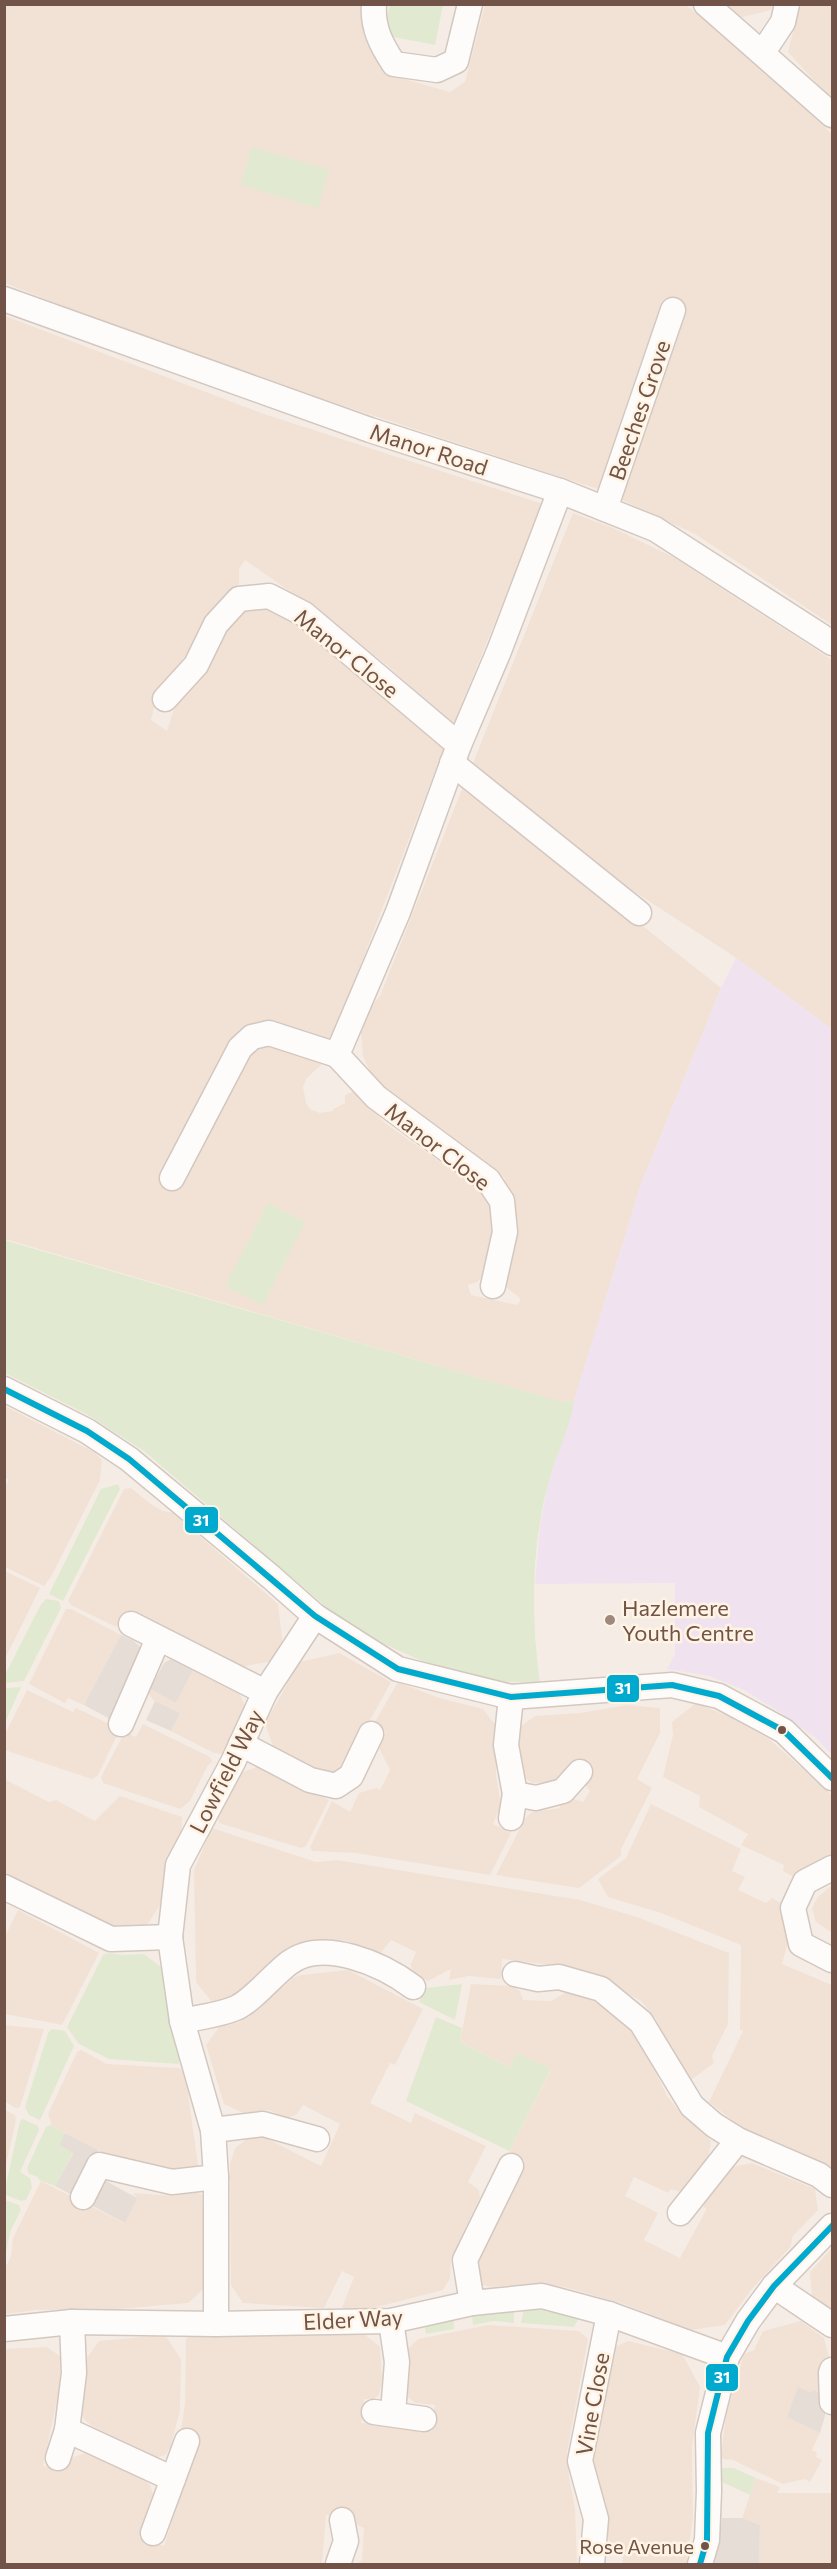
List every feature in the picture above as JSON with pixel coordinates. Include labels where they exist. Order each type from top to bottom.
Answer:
[{"type":"street","points":[[374,4],[379,43],[394,64],[437,70],[456,61],[470,4]]},
{"type":"street","points":[[706,4],[832,115]]},
{"type":"street","points":[[763,52],[783,22],[787,4]]},
{"type":"street","name":"Manor Road","points":[[4,299],[370,430],[560,491],[655,529],[832,643]]},
{"type":"street","name":"Beeches Grove","points":[[605,509],[673,310]]},
{"type":"street","points":[[337,1055],[398,912],[456,754],[499,651],[560,491]]},
{"type":"street","name":"Manor Close","points":[[165,699],[196,665],[216,624],[240,599],[269,596],[304,614],[456,754],[639,914]]},
{"type":"street","name":"Manor Close","points":[[172,1178],[240,1048],[252,1037],[269,1033],[337,1055],[376,1097],[488,1180],[502,1201],[506,1232],[493,1286]]},
{"type":"street","points":[[4,1389],[87,1431],[129,1459],[272,1577],[315,1616],[398,1669],[511,1697],[672,1685],[719,1696],[784,1731],[832,1778]]},
{"type":"street","name":"Lowfield Way","points":[[216,2324],[216,2177],[213,2130],[182,2021],[170,1937],[178,1865],[241,1744],[265,1692],[315,1616]]},
{"type":"street","points":[[131,1624],[265,1692]]},
{"type":"street","points":[[121,1724],[158,1639]]},
{"type":"street","points":[[511,1697],[506,1745],[513,1806],[563,1791],[580,1772]]},
{"type":"street","points":[[241,1744],[310,1780],[336,1786],[351,1776],[371,1734]]},
{"type":"street","points":[[832,1868],[805,1882],[793,1908],[801,1944],[832,1960]]},
{"type":"street","points":[[4,1887],[111,1939],[170,1937]]},
{"type":"street","points":[[182,2021],[238,2007],[291,1961],[316,1953],[349,1955],[393,1972],[413,1987]]},
{"type":"street","points":[[514,1974],[538,1979],[560,1977],[601,1989],[641,2022],[692,2106],[714,2125],[738,2140],[819,2175],[832,2185]]},
{"type":"street","points":[[213,2130],[263,2124],[317,2139]]},
{"type":"street","points":[[680,2213],[738,2140]]},
{"type":"street","points":[[83,2198],[99,2165],[172,2182],[216,2177]]},
{"type":"street","points":[[472,2303],[465,2260],[511,2166]]},
{"type":"street","points":[[700,2565],[707,2540],[708,2433],[727,2357],[748,2321],[774,2286],[832,2226]]},
{"type":"street","points":[[774,2286],[832,2325]]},
{"type":"street","name":"Elder Way","points":[[4,2329],[72,2322],[216,2324],[391,2321],[472,2303],[542,2296],[609,2314],[727,2357]]},
{"type":"street","name":"Vine Close","points":[[592,2565],[596,2519],[580,2461],[609,2314]]},
{"type":"street","points":[[391,2321],[397,2362],[383,2413],[424,2419]]},
{"type":"street","points":[[58,2458],[67,2430],[74,2373],[72,2322]]},
{"type":"street","points":[[832,2370],[832,2402]]},
{"type":"street","points":[[67,2430],[173,2479]]},
{"type":"street","points":[[153,2533],[188,2441]]},
{"type":"street","points":[[338,2565],[346,2541],[342,2520]]},
{"type":"shaded area","points":[[4,5],[367,5],[363,32],[368,46],[382,65],[401,78],[450,92],[465,82],[485,5],[686,5],[727,37],[832,134],[832,625],[695,534],[601,490],[182,353],[5,283]]},
{"type":"shaded area","points":[[727,5],[772,5],[771,10],[742,17]]},
{"type":"shaded area","points":[[800,5],[832,5],[832,100],[788,52]]},
{"type":"shaded area","points":[[5,316],[264,414],[543,504],[453,725],[388,666],[305,602],[245,560],[239,569],[239,584],[227,595],[193,646],[159,689],[151,720],[167,731],[176,702],[230,623],[242,609],[260,604],[289,617],[445,745],[323,1063],[306,1079],[303,1087],[306,1103],[310,1109],[320,1113],[333,1111],[345,1103],[345,1095],[352,1092],[360,1096],[385,1123],[495,1201],[493,1267],[477,1282],[468,1285],[471,1295],[517,1305],[520,1301],[520,1298],[508,1289],[503,1280],[498,1179],[506,1179],[407,1111],[386,1093],[372,1076],[363,1056],[361,1033],[370,1008],[380,996],[464,784],[721,988],[641,1184],[574,1401],[561,1402],[5,1239]]},
{"type":"shaded area","points":[[573,513],[613,528],[673,557],[832,660],[832,1029],[732,955],[624,885],[622,887],[473,763]]},
{"type":"shaded area","points":[[736,958],[832,1029],[832,1755],[816,1738],[744,1690],[709,1676],[667,1669],[675,1654],[675,1583],[535,1584],[540,1525],[548,1484],[641,1184],[721,988]]},
{"type":"shaded area","points":[[5,1406],[94,1452],[102,1460],[100,1480],[52,1575],[44,1586],[5,1567],[4,1488],[9,1480],[5,1478]]},
{"type":"shaded area","points":[[131,1488],[152,1505],[173,1513],[278,1604],[283,1646],[273,1661],[245,1666],[242,1669],[124,1613],[116,1627],[71,1605],[68,1601],[124,1489]]},
{"type":"shaded area","points":[[5,1571],[40,1588],[5,1659]]},
{"type":"shaded area","points":[[66,1609],[71,1609],[121,1635],[84,1705],[68,1698],[65,1703],[29,1684]]},
{"type":"shaded area","points":[[121,1635],[134,1641],[140,1647],[141,1657],[110,1719],[84,1705]]},
{"type":"shaded area","points":[[339,1653],[391,1682],[341,1773],[327,1776],[271,1751],[273,1746],[265,1723],[300,1662]]},
{"type":"shaded area","points":[[171,1659],[193,1670],[176,1703],[150,1689],[164,1663]]},
{"type":"shaded area","points":[[193,1670],[213,1681],[223,1679],[236,1686],[245,1706],[222,1754],[214,1753],[171,1731],[180,1713],[153,1700],[148,1693],[150,1689],[176,1703]]},
{"type":"shaded area","points":[[398,1682],[439,1698],[483,1709],[496,1726],[496,1776],[501,1804],[493,1824],[511,1833],[490,1875],[356,1853],[312,1851],[310,1847],[332,1801],[350,1812],[359,1793],[377,1788],[380,1790],[390,1770],[379,1748],[386,1732],[373,1725]]},
{"type":"shaded area","points":[[27,1690],[73,1712],[76,1708],[120,1729],[98,1775],[92,1779],[5,1750],[5,1734]]},
{"type":"shaded area","points":[[155,1701],[180,1713],[171,1731],[146,1720]]},
{"type":"shaded area","points":[[696,1703],[730,1717],[769,1739],[829,1792],[832,1796],[832,1856],[794,1877],[783,1871],[784,1865],[741,1845],[748,1834],[699,1807],[700,1796],[663,1777],[673,1735],[672,1722]]},
{"type":"shaded area","points":[[628,1705],[660,1708],[660,1733],[637,1779],[652,1788],[621,1849],[621,1856],[579,1888],[496,1875],[526,1817],[532,1812],[560,1808],[558,1801],[570,1798],[583,1802],[590,1791],[584,1783],[571,1781],[532,1783],[521,1775],[517,1768],[520,1727],[535,1716],[580,1713]]},
{"type":"shaded area","points":[[143,1724],[210,1757],[212,1762],[208,1765],[190,1801],[180,1809],[103,1783],[101,1777],[125,1732],[136,1737]]},
{"type":"shaded area","points":[[260,1766],[329,1800],[306,1846],[301,1848],[219,1823],[218,1818],[240,1773]]},
{"type":"shaded area","points":[[4,1779],[49,1802],[56,1800],[95,1821],[120,1796],[182,1817],[181,1839],[167,1871],[160,1905],[145,1928],[127,1929],[111,1926],[5,1873]]},
{"type":"shaded area","points":[[651,1804],[741,1849],[732,1871],[745,1877],[738,1890],[766,1903],[772,1898],[786,1906],[789,1938],[782,1964],[832,1985],[832,2167],[793,2154],[742,2128],[709,2102],[743,2031],[740,2030],[741,1945],[661,1913],[608,1897],[598,1879],[626,1858]]},
{"type":"shaded area","points":[[212,1828],[316,1862],[337,1860],[580,1900],[637,1917],[729,1953],[728,2024],[712,2056],[714,2063],[687,2083],[655,2018],[641,2001],[594,1975],[568,1967],[502,1959],[501,1979],[468,1976],[449,1980],[451,1969],[428,1981],[412,1973],[411,1964],[416,1952],[391,1940],[380,1954],[370,1953],[347,1941],[326,1939],[309,1942],[276,1958],[230,1999],[211,2001],[196,1982],[194,1870]]},
{"type":"shaded area","points":[[832,1885],[832,1933],[816,1922],[812,1909],[817,1898]]},
{"type":"shaded area","points":[[18,1910],[99,1953],[62,2025],[5,2014],[5,1937]]},
{"type":"shaded area","points":[[348,1970],[423,2009],[395,2065],[390,2063],[370,2103],[411,2123],[415,2113],[486,2146],[468,2182],[479,2190],[480,2197],[451,2259],[450,2278],[443,2290],[364,2309],[342,2308],[354,2277],[342,2271],[324,2308],[243,2303],[231,2285],[230,2164],[235,2148],[248,2138],[260,2135],[321,2166],[340,2124],[303,2105],[296,2115],[286,2118],[269,2110],[243,2113],[224,2104],[206,2045],[219,2027],[237,2023],[249,2017],[293,1978],[301,1975]]},
{"type":"shaded area","points":[[471,1984],[512,1986],[520,1991],[523,2000],[551,2001],[568,1991],[580,1994],[623,2018],[640,2039],[667,2096],[679,2111],[711,2140],[707,2168],[686,2193],[671,2189],[668,2193],[634,2177],[625,2196],[658,2213],[644,2240],[680,2258],[705,2212],[706,2208],[703,2207],[710,2192],[731,2167],[752,2163],[815,2189],[818,2210],[792,2237],[791,2246],[752,2289],[725,2325],[691,2330],[624,2304],[565,2287],[527,2284],[492,2287],[482,2285],[478,2281],[475,2275],[478,2257],[525,2161],[509,2151],[551,2070],[510,2067],[460,2042]]},
{"type":"shaded area","points":[[4,2025],[44,2029],[20,2107],[16,2108],[5,2102]]},
{"type":"shaded area","points":[[81,2050],[107,2064],[178,2068],[185,2071],[199,2173],[162,2177],[98,2150],[52,2126],[48,2114],[77,2052]]},
{"type":"shaded area","points":[[5,2110],[15,2115],[16,2120],[5,2169]]},
{"type":"shaded area","points":[[65,2133],[98,2150],[88,2171],[137,2198],[125,2223],[55,2186],[73,2154],[59,2145]]},
{"type":"shaded area","points":[[41,2181],[124,2223],[137,2198],[133,2193],[174,2196],[193,2190],[202,2195],[207,2286],[188,2303],[118,2309],[35,2310],[5,2314],[5,2268],[11,2256],[13,2238]]},
{"type":"shaded area","points":[[832,2248],[832,2312],[812,2296],[810,2272]]},
{"type":"shaded area","points":[[801,2321],[824,2338],[829,2357],[832,2359],[825,2395],[812,2393],[796,2396],[787,2417],[820,2433],[812,2450],[817,2453],[816,2457],[822,2460],[810,2482],[804,2479],[783,2484],[733,2460],[723,2459],[721,2456],[726,2415],[744,2354],[754,2350],[763,2331]]},
{"type":"shaded area","points":[[488,2325],[579,2331],[588,2339],[567,2452],[575,2509],[577,2564],[356,2564],[362,2560],[364,2528],[337,2516],[326,2515],[322,2564],[5,2564],[4,2349],[47,2347],[60,2356],[60,2386],[43,2466],[64,2469],[71,2458],[88,2452],[143,2479],[150,2485],[153,2494],[139,2538],[164,2546],[199,2436],[181,2430],[185,2404],[186,2339],[190,2335],[365,2335],[380,2347],[382,2381],[379,2395],[373,2399],[364,2399],[361,2423],[432,2431],[435,2405],[415,2403],[406,2395],[407,2350],[418,2339]]},
{"type":"shaded area","points":[[165,2335],[181,2359],[180,2411],[170,2448],[165,2455],[154,2458],[93,2427],[84,2419],[81,2409],[87,2358],[99,2341]]},
{"type":"shaded area","points":[[628,2341],[682,2354],[700,2387],[692,2447],[693,2518],[686,2564],[622,2564],[625,2545],[612,2544],[608,2539],[607,2516],[593,2467],[594,2450],[613,2348]]},
{"type":"shaded area","points":[[798,2387],[811,2393],[813,2390],[825,2395],[825,2416],[820,2433],[787,2417]]},
{"type":"shaded area","points":[[756,2478],[780,2487],[777,2493],[832,2493],[832,2564],[759,2564],[760,2525],[742,2518]]},
{"type":"shaded area","points":[[722,2518],[742,2518],[760,2525],[759,2564],[714,2564]]},
{"type":"green space","points":[[390,5],[443,5],[435,45],[383,35]]},
{"type":"green space","points":[[252,147],[329,170],[318,208],[241,185]]},
{"type":"green space","points":[[268,1203],[305,1222],[263,1305],[225,1286]]},
{"type":"green space","points":[[4,1240],[562,1402],[574,1401],[548,1485],[538,1533],[534,1609],[540,1683],[493,1681],[438,1668],[382,1643],[339,1618],[144,1451],[86,1414],[5,1373]]},
{"type":"green space","points":[[118,1484],[120,1489],[63,1601],[49,1594],[101,1489]]},
{"type":"green space","points":[[46,1599],[59,1601],[61,1608],[24,1681],[5,1683],[5,1675],[40,1606]]},
{"type":"green space","points":[[21,1687],[5,1723],[5,1688]]},
{"type":"green space","points":[[108,1953],[144,1954],[165,1970],[181,2058],[178,2064],[109,2059],[79,2044],[67,2027],[103,1955]]},
{"type":"green space","points":[[462,1984],[455,2020],[419,2002],[426,1988]]},
{"type":"green space","points":[[436,2017],[462,2028],[460,2042],[510,2067],[517,2053],[551,2069],[509,2151],[406,2101]]},
{"type":"green space","points":[[52,2029],[65,2031],[74,2046],[40,2120],[29,2115],[25,2107],[48,2033]]},
{"type":"green space","points":[[23,2119],[38,2126],[39,2130],[20,2172],[30,2178],[32,2187],[26,2200],[21,2201],[6,2195],[5,2189],[20,2121]]},
{"type":"green space","points":[[50,2125],[65,2133],[59,2145],[73,2153],[55,2186],[29,2174],[27,2168],[46,2127]]},
{"type":"green space","points":[[5,2200],[19,2205],[21,2210],[10,2232],[5,2258]]},
{"type":"green space","points":[[524,2308],[554,2310],[580,2316],[574,2327],[521,2323]]},
{"type":"green space","points":[[514,2309],[514,2323],[493,2321],[473,2325],[472,2314]]},
{"type":"green space","points":[[454,2319],[454,2329],[426,2334],[424,2323]]},
{"type":"green space","points":[[721,2468],[734,2468],[756,2478],[750,2495],[722,2482]]},
{"type":"transit line","name":"31","points":[[4,1389],[87,1431],[129,1459],[315,1616],[398,1669],[511,1697],[672,1685],[719,1696],[784,1731],[832,1778]]},
{"type":"transit line","name":"31","points":[[700,2564],[707,2540],[708,2433],[727,2357],[748,2321],[774,2286],[832,2226]]},
{"type":"place","name":"Hazlemere Youth Centre","points":[[610,1620]]},
{"type":"place","name":"Rose Avenue","points":[[705,2546]]}]
